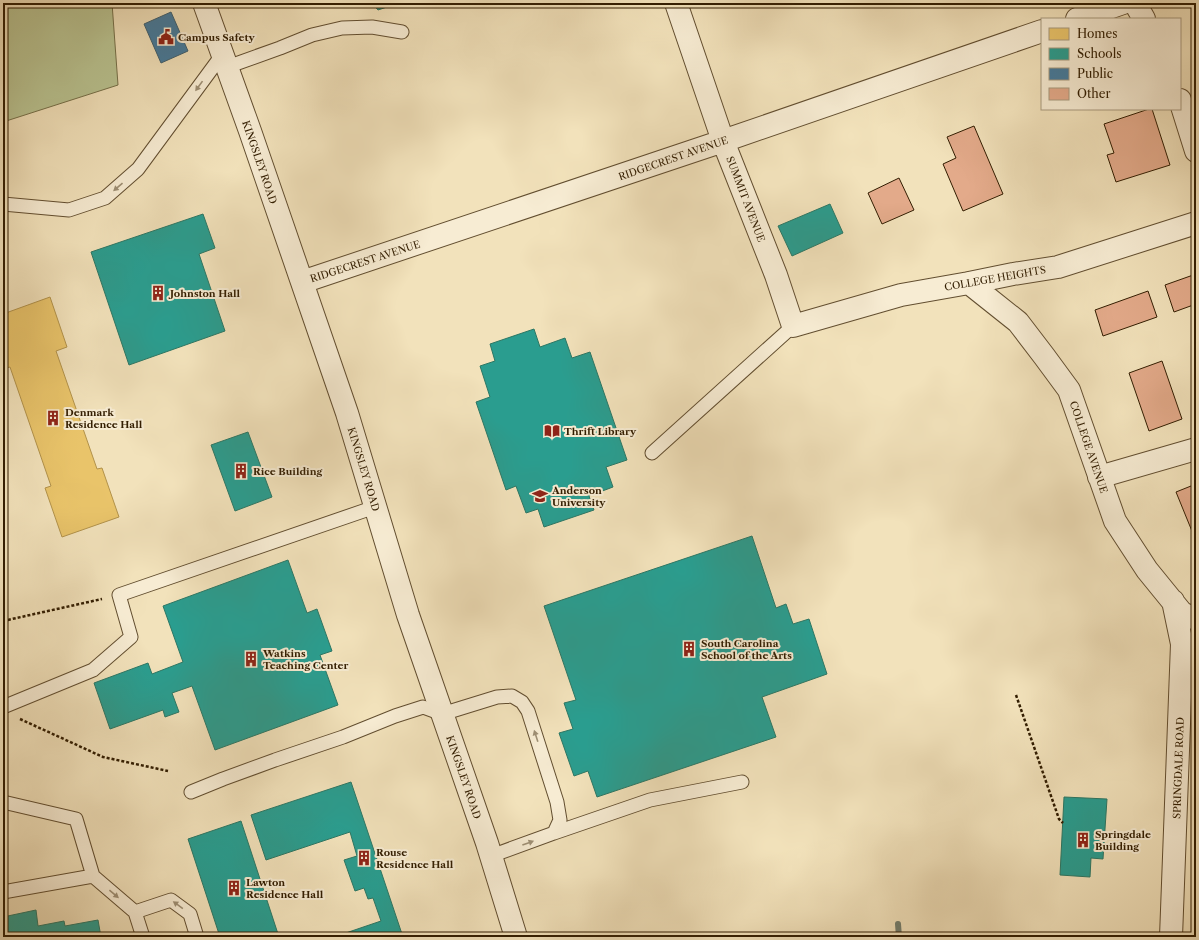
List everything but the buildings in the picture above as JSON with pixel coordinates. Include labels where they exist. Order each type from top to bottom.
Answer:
[{"type":"street","name":"KINGSLEY ROAD","points":[[204,3],[347,413],[408,615],[491,856],[516,937]]},
{"type":"street","name":"SUMMIT AVENUE","points":[[676,3],[723,142],[776,275],[793,326]]},
{"type":"street","points":[[1080,18],[1123,3]]},
{"type":"street","points":[[1135,3],[1143,18]]},
{"type":"street","name":"RIDGECREST AVENUE","points":[[302,282],[723,142],[1041,31]]},
{"type":"street","points":[[1181,103],[1196,151]]},
{"type":"street","name":"COLLEGE HEIGHTS","points":[[793,326],[901,295],[1058,267],[1196,223]]},
{"type":"street","name":"COLLEGE AVENUE","points":[[969,283],[1018,322],[1069,390],[1114,521],[1147,570],[1182,613],[1196,619]]},
{"type":"street","points":[[1099,477],[1196,449]]},
{"type":"street","name":"SPRINGDALE ROAD","points":[[1171,937],[1182,644],[1173,601]]},
{"type":"lane","points":[[3,204],[69,210],[105,198],[138,169],[225,61],[280,48],[312,35],[342,28],[372,27],[402,32]]},
{"type":"lane","points":[[652,453],[793,326]]},
{"type":"lane","points":[[3,707],[93,670],[131,637],[119,595],[375,507]]},
{"type":"lane","points":[[190,792],[423,707],[442,714],[497,697],[512,696],[522,702],[528,711],[558,802],[560,820],[554,833]]},
{"type":"lane","points":[[491,856],[650,800],[742,782]]},
{"type":"lane","points":[[3,802],[76,819],[93,876],[135,912],[143,937]]},
{"type":"lane","points":[[3,892],[93,876]]},
{"type":"lane","points":[[135,912],[171,900],[190,914],[197,937]]},
{"type":"path","points":[[3,621],[119,595]]},
{"type":"path","points":[[1016,695],[1059,819],[1063,823]]},
{"type":"path","points":[[15,717],[103,756],[168,771]]},
{"type":"green space","points":[[3,3],[112,3],[118,85],[3,122]]},
{"type":"waterway","points":[[898,924],[899,937]]},
{"type":"place","name":"Campus Safety","points":[[166,37]]},
{"type":"place","name":"Johnston Hall","points":[[158,293]]},
{"type":"place","name":"Denmark Residence Hall","points":[[53,418]]},
{"type":"place","name":"Thrift Library","points":[[552,431]]},
{"type":"place","name":"Rice Building","points":[[241,471]]},
{"type":"place","name":"Anderson University","points":[[540,496]]},
{"type":"place","name":"South Carolina School of the Arts","points":[[689,649]]},
{"type":"place","name":"Watkins Teaching Center","points":[[251,659]]},
{"type":"place","name":"Springdale Building","points":[[1083,840]]},
{"type":"place","name":"Rouse Residence Hall","points":[[364,858]]},
{"type":"place","name":"Lawton Residence Hall","points":[[234,888]]}]
